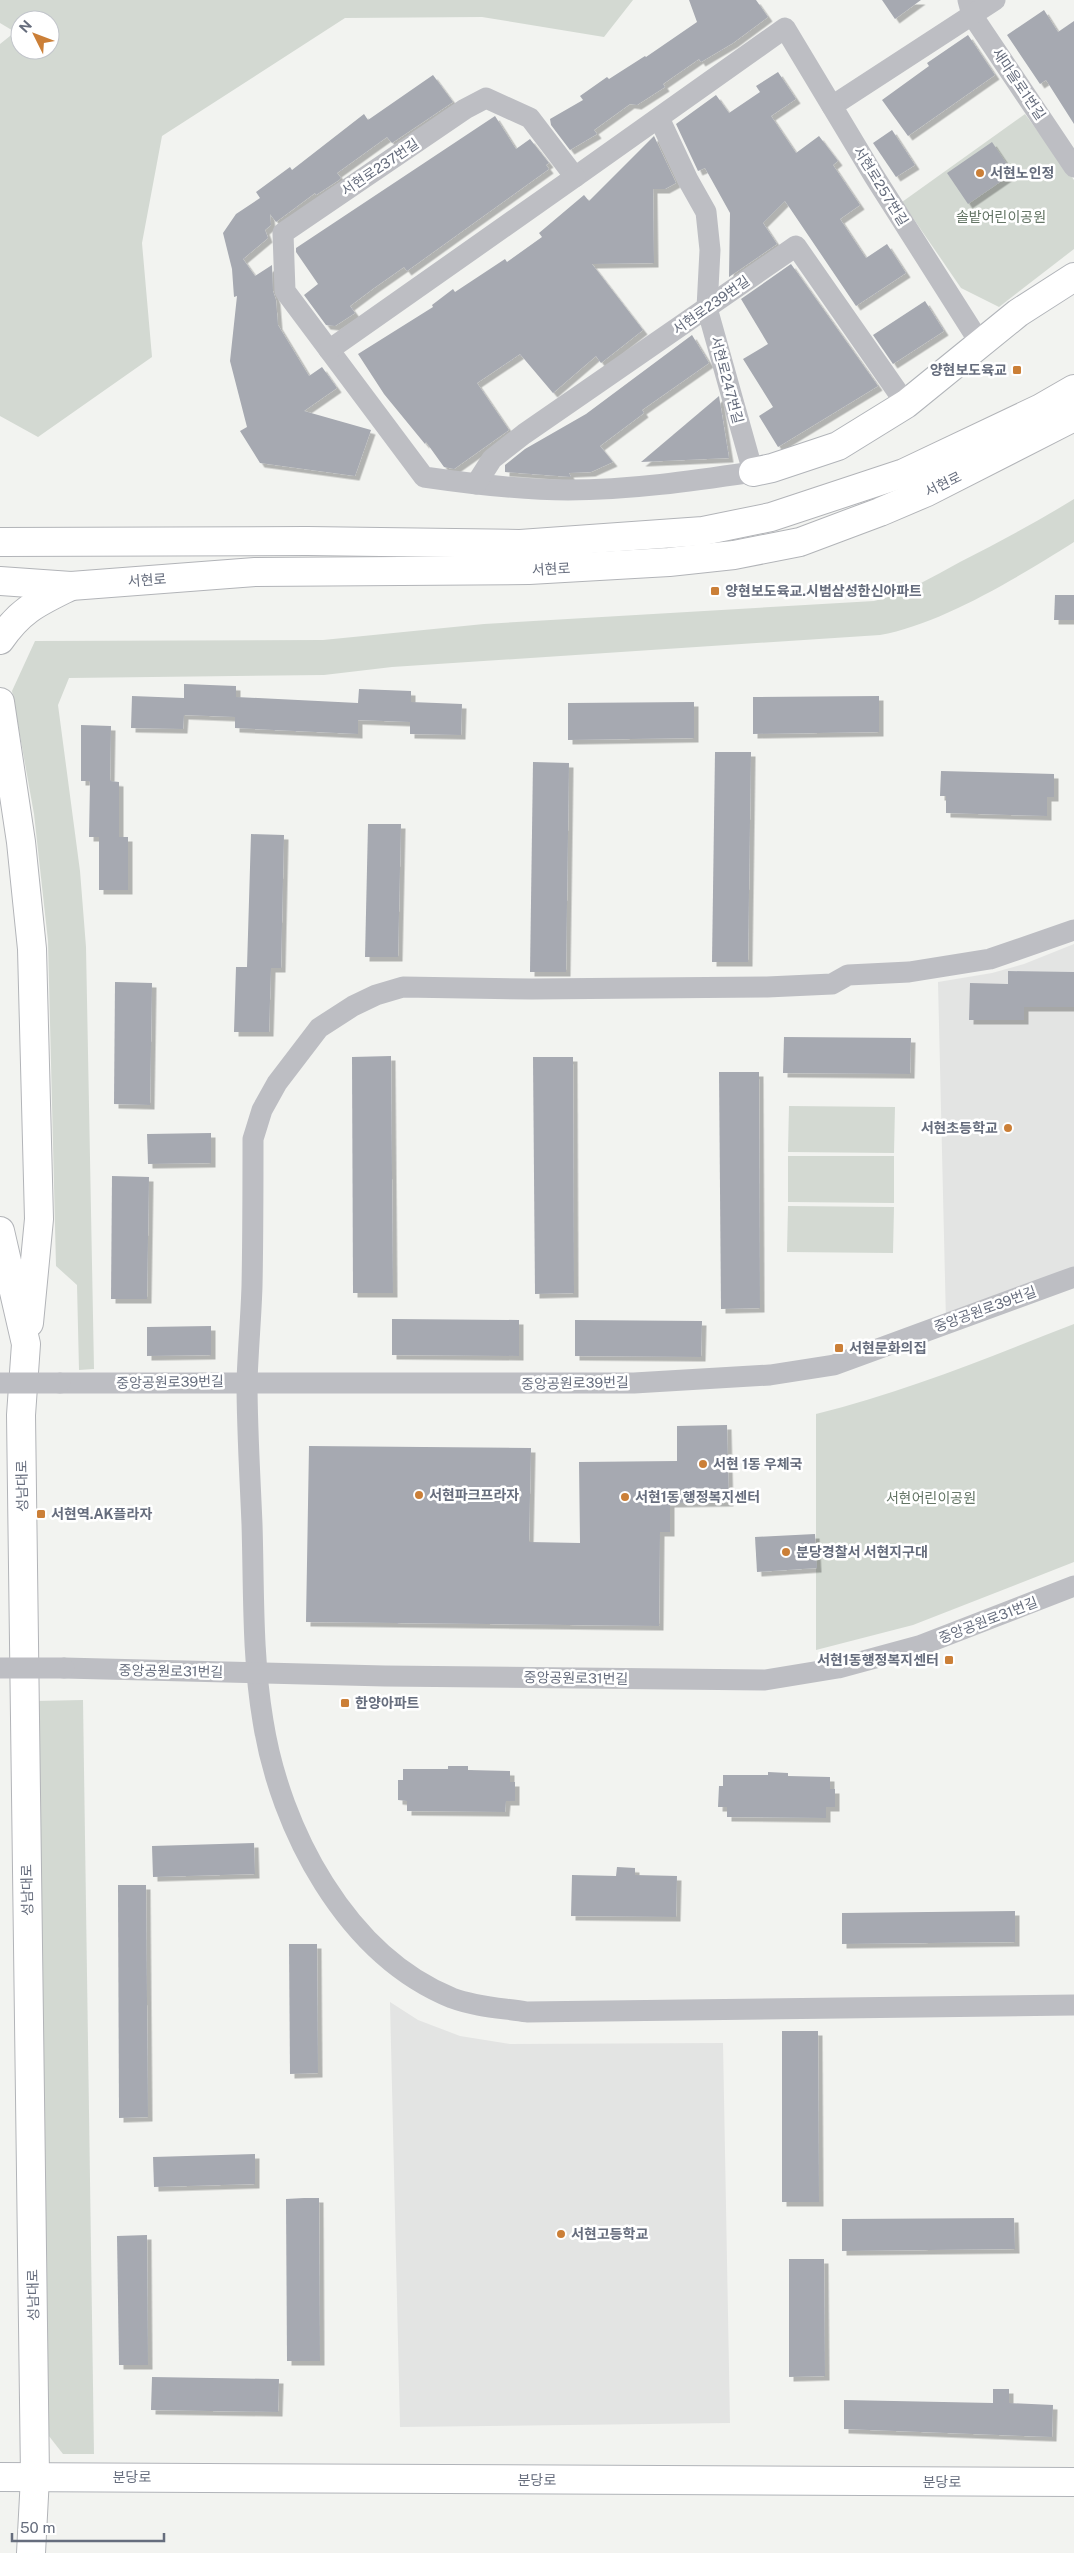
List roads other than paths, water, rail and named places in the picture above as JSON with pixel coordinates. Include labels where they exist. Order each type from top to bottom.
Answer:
[{"type":"main road","points":[[753,472],[772,468],[838,446],[906,404],[1018,313],[1074,277]]},
{"type":"main road","name":"서현로","points":[[0,542],[520,544],[703,531],[771,517],[904,473],[1041,408],[1074,389]]},
{"type":"main road","name":"서현로","points":[[0,582],[72,586],[255,572],[530,570],[670,562],[734,555],[800,542],[880,512],[927,492],[1074,417]]},
{"type":"main road","points":[[0,523],[52,541]]},
{"type":"main road","points":[[0,640],[9,626],[27,608],[72,586]]},
{"type":"main road","points":[[0,704],[21,842],[32,949],[39,1218],[26,1344]]},
{"type":"main road","name":"성남대로","points":[[0,1231],[26,1344],[21,1415],[35,2477],[32,2553]]},
{"type":"main road","name":"분당로","points":[[0,2477],[1074,2482]]},
{"type":"street","points":[[832,106],[970,7],[995,0]]},
{"type":"street","name":"새마을로1번길","points":[[970,7],[1074,167]]},
{"type":"street","name":"서현로257번길","points":[[659,118],[785,28],[980,343]]},
{"type":"street","name":"서현로237번길","points":[[476,484],[424,477],[285,291],[283,233],[464,109],[486,98],[530,118],[575,177]]},
{"type":"street","points":[[329,350],[659,118]]},
{"type":"street","name":"서현로247번길","points":[[659,118],[688,180],[706,212],[710,250],[707,308],[753,472]]},
{"type":"street","name":"서현로239번길","points":[[476,484],[492,460],[524,434],[796,246],[906,404]]},
{"type":"street","points":[[476,484],[568,490],[662,484],[753,472]]},
{"type":"street","points":[[1074,930],[990,959],[909,972],[848,975],[832,984],[542,989],[403,988],[376,995],[353,1006],[319,1028],[296,1056],[277,1083],[262,1110],[253,1139],[248,1381],[257,1673],[263,1722],[280,1794],[321,1880],[341,1910],[396,1963],[427,1985],[452,1998],[474,2005],[527,2012],[1074,2005]]},
{"type":"street","name":"중앙공원로39번길","points":[[0,1383],[248,1381],[483,1384],[606,1383],[770,1375],[834,1365],[1074,1277]]},
{"type":"street","name":"중앙공원로31번길","points":[[0,1668],[765,1680],[838,1668],[919,1646],[1074,1586]]},
{"type":"place","name":"서현노인정","points":[[980,173]]},
{"type":"place","name":"양현보도육교","points":[[1017,370]]},
{"type":"place","name":"양현보도육교.시범삼성한신아파트","points":[[715,591]]},
{"type":"place","name":"서현초등학교","points":[[1008,1128]]},
{"type":"place","name":"서현문화의집","points":[[839,1348]]},
{"type":"place","name":"서현 1동 우체국","points":[[703,1464]]},
{"type":"place","name":"서현파크프라자","points":[[419,1495]]},
{"type":"place","name":"서현1동 행정복지센터","points":[[625,1497]]},
{"type":"place","name":"서현역.AK플라자","points":[[41,1514]]},
{"type":"place","name":"분당경찰서 서현지구대","points":[[786,1552]]},
{"type":"place","name":"서현1동행정복지센터","points":[[949,1660]]},
{"type":"place","name":"한양아파트","points":[[345,1703]]},
{"type":"place","name":"서현고등학교","points":[[561,2234]]},
{"type":"park label","name":"솔밭어린이공원","points":[[1001,217]]},
{"type":"park label","name":"서현어린이공원","points":[[931,1498]]}]
